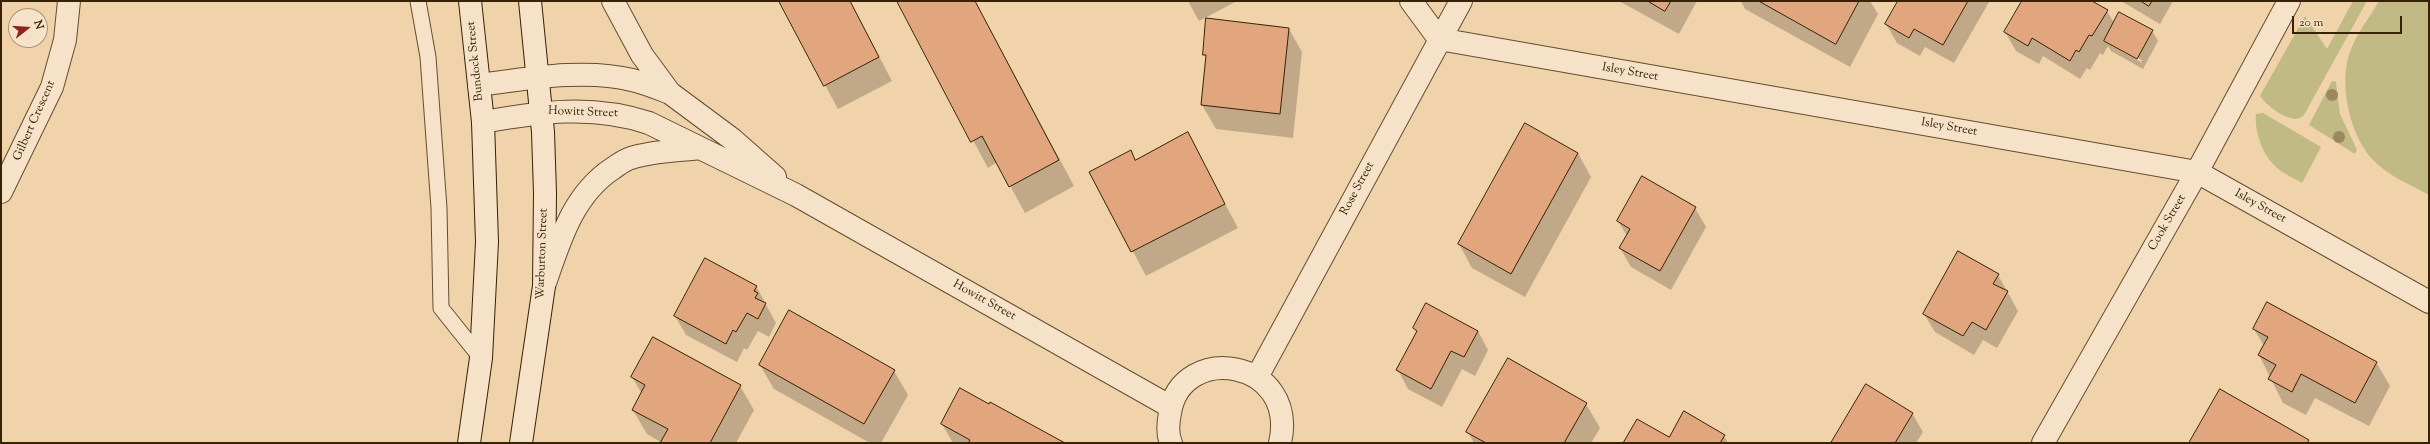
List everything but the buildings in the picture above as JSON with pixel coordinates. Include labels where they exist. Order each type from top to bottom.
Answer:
[{"type":"street","name":"Gilbert Crescent","points":[[1,192],[52,87],[65,40],[69,1]]},
{"type":"street","name":"Bundock Street","points":[[470,1],[483,122]]},
{"type":"street","points":[[530,1],[542,112]]},
{"type":"street","name":"Howitt Street","points":[[613,1],[642,56],[670,93],[732,139],[796,195]]},
{"type":"street","points":[[1411,1],[1439,39]]},
{"type":"street","name":"Rose Street","points":[[1257,377],[1439,39],[1461,1]]},
{"type":"street","name":"Cook Street","points":[[2043,443],[2197,172],[2289,1]]},
{"type":"street","name":"Isley Street","points":[[1439,39],[2197,172],[2429,302]]},
{"type":"street","name":"Howitt Street","points":[[479,85],[539,78],[585,76],[631,80],[670,93]]},
{"type":"street","name":"Howitt Street","points":[[483,122],[542,112],[585,111],[623,114],[649,123],[796,195],[1171,406]]},
{"type":"street","name":"Warburton Street","points":[[521,443],[544,286],[545,193],[542,112]]},
{"type":"street","points":[[469,443],[481,358],[487,242],[483,122]]},
{"type":"street","points":[[544,286],[561,239],[579,202],[591,185],[629,159],[647,154],[700,148]]},
{"type":"street","points":[[1171,443],[1168,423],[1171,406],[1183,387],[1191,378],[1206,370],[1223,367],[1240,369],[1257,377],[1270,389],[1280,405],[1283,424],[1280,443]]},
{"type":"lane","points":[[418,1],[428,57],[440,208],[441,308],[481,358]]},
{"type":"shaded area","points":[[2353,1],[2367,1],[2304,115],[2294,119],[2275,110],[2260,96],[2305,16],[2327,49]]},
{"type":"shaded area","points":[[2379,1],[2429,1],[2429,195],[2393,176],[2374,161],[2358,138],[2348,110],[2345,79],[2350,52],[2359,32]]},
{"type":"shaded area","points":[[2332,81],[2336,82],[2340,114],[2357,150],[2355,154],[2309,125]]},
{"type":"shaded area","points":[[2263,113],[2321,147],[2302,183],[2279,170],[2265,154],[2256,127],[2256,114]]}]
